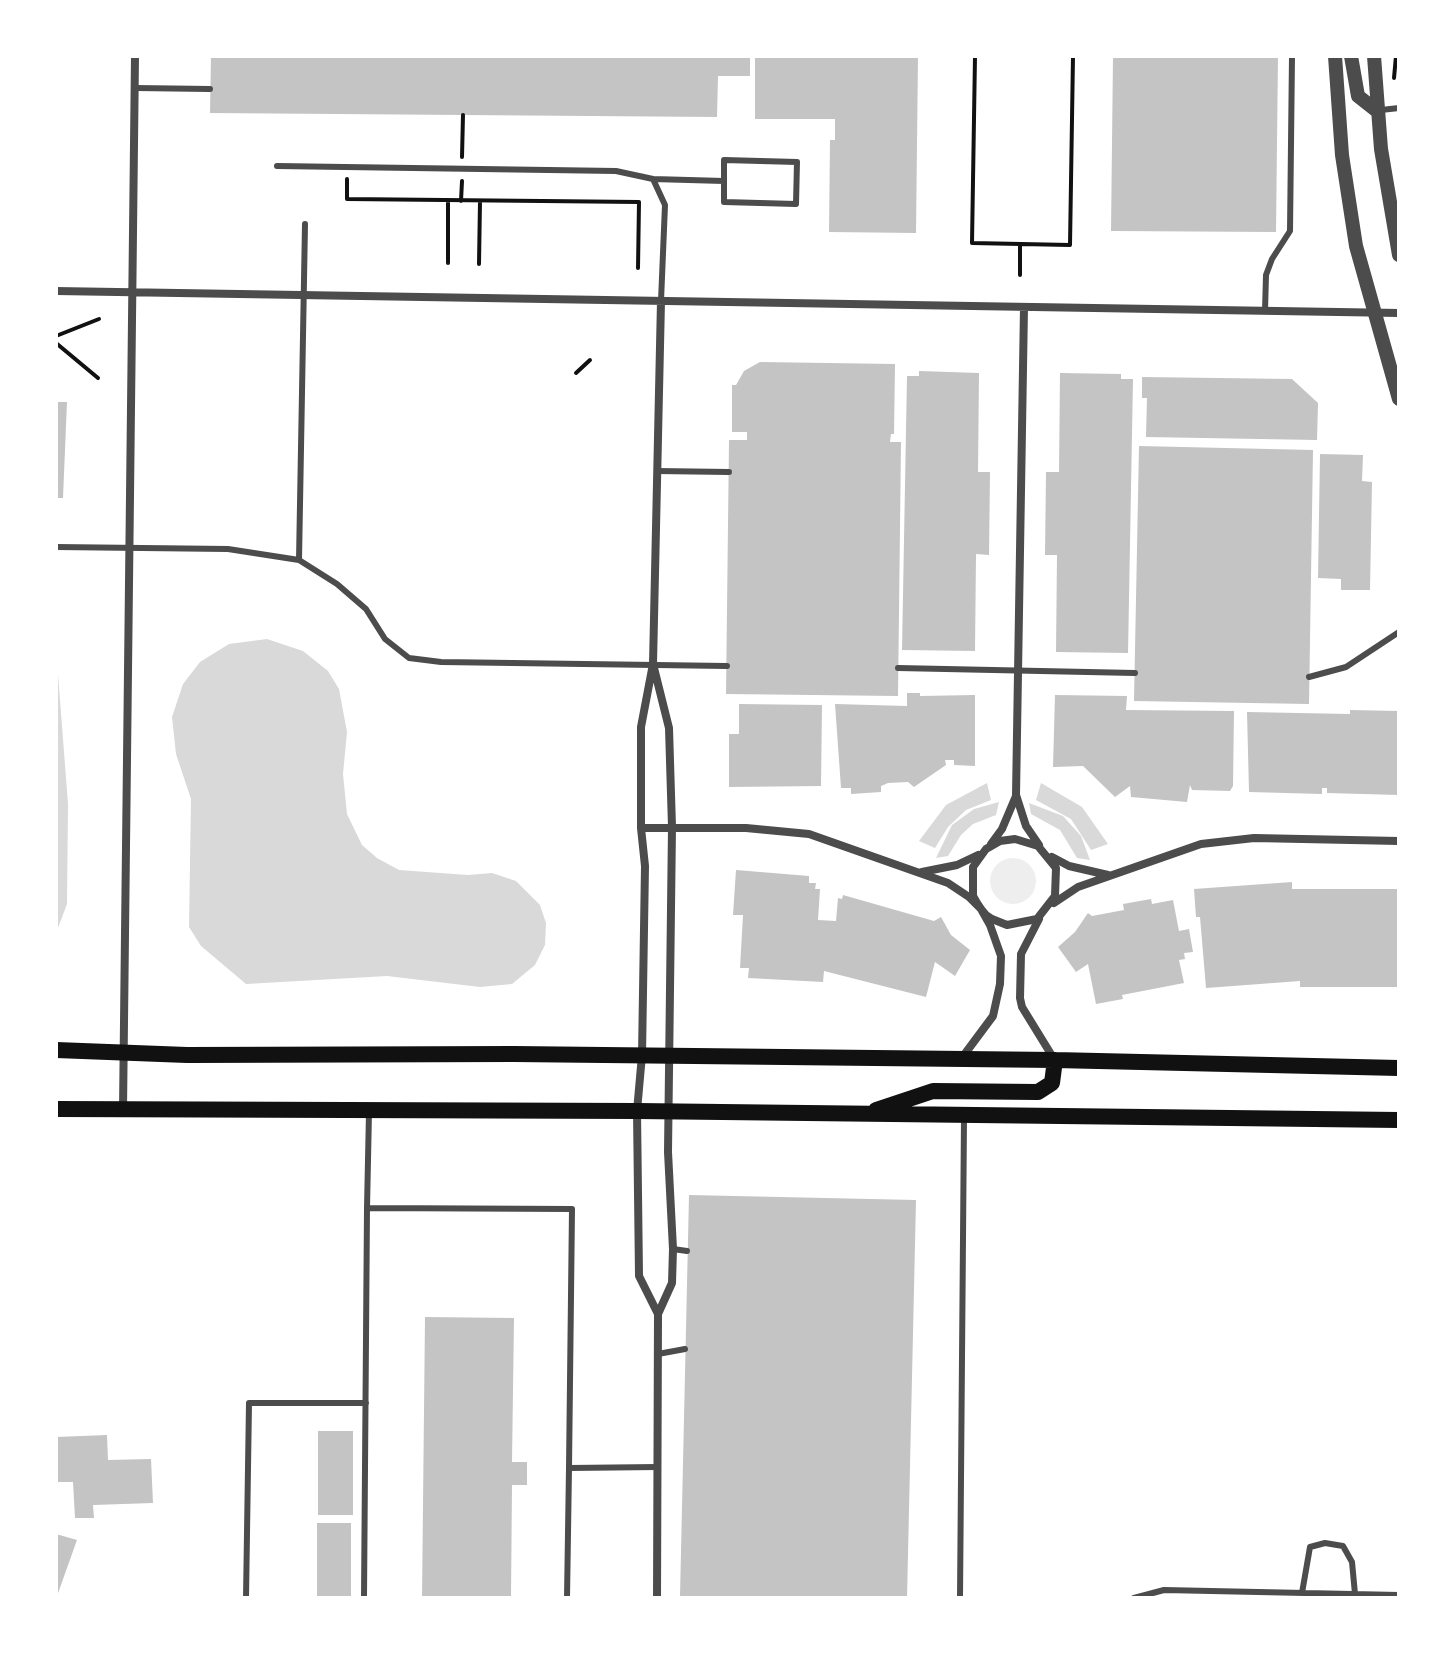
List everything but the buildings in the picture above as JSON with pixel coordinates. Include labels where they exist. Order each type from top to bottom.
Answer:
[{"type":"main road","points":[[56,1050],[124,1050],[187,1055],[671,1055],[1055,1060],[1399,1068]]},
{"type":"main road","points":[[867,1114],[933,1091],[1038,1092],[1052,1083],[1055,1060]]},
{"type":"main road","points":[[56,1109],[669,1111],[1399,1120]]},
{"type":"street","points":[[123,1110],[135,56]]},
{"type":"street","points":[[1335,56],[1348,201],[1373,312],[1399,399]]},
{"type":"street","points":[[1351,56],[1358,96],[1377,111]]},
{"type":"street","points":[[1374,56],[1387,193],[1399,255]]},
{"type":"street","points":[[56,291],[1399,313]]},
{"type":"street","points":[[658,1314],[639,1276],[637,1111],[642,1055],[645,866],[641,828],[641,727],[653,664],[661,301]]},
{"type":"street","points":[[1024,307],[1016,795],[1026,826],[1056,868],[1058,882],[1048,909],[1027,936],[1020,968],[1022,1007],[1055,1060]]},
{"type":"street","points":[[653,664],[669,728],[672,827],[669,1111],[673,1249],[672,1283],[658,1314],[657,1598]]},
{"type":"street","points":[[961,1059],[993,1016],[999,996],[1001,966],[998,944],[971,882],[973,867],[1002,829],[1016,795]]},
{"type":"street","points":[[641,828],[746,828],[809,834],[921,872],[957,889],[999,922],[1015,925],[1030,922],[1071,890],[1182,849],[1224,840],[1399,841]]},
{"type":"street","points":[[921,872],[957,865],[1000,841],[1015,839],[1031,842],[1069,866],[1108,875]]},
{"type":"street","points":[[1001,966],[1020,968]]},
{"type":"lane","points":[[1265,311],[1266,275],[1290,231],[1292,56]]},
{"type":"lane","points":[[135,88],[210,89]]},
{"type":"lane","points":[[1377,111],[1399,108]]},
{"type":"lane","points":[[724,160],[797,162],[796,204],[724,202],[724,181],[724,160]]},
{"type":"lane","points":[[277,166],[616,171],[653,179],[724,181]]},
{"type":"lane","points":[[653,179],[665,205],[661,301]]},
{"type":"lane","points":[[299,560],[305,224]]},
{"type":"lane","points":[[657,471],[729,472]]},
{"type":"lane","points":[[56,547],[228,549],[299,560],[337,584],[366,609],[385,639],[409,658],[441,662],[727,666]]},
{"type":"lane","points":[[1309,677],[1346,667],[1399,632]]},
{"type":"lane","points":[[898,668],[1135,673]]},
{"type":"lane","points":[[364,1598],[369,1110]]},
{"type":"lane","points":[[960,1598],[964,1115]]},
{"type":"lane","points":[[367,1208],[572,1209],[567,1598]]},
{"type":"lane","points":[[673,1249],[687,1251]]},
{"type":"lane","points":[[658,1354],[685,1349]]},
{"type":"lane","points":[[246,1598],[249,1403],[366,1403]]},
{"type":"lane","points":[[569,1468],[658,1467]]},
{"type":"lane","points":[[1302,1593],[1310,1547],[1325,1543],[1343,1546],[1352,1562],[1355,1594]]},
{"type":"lane","points":[[1134,1598],[1164,1590],[1399,1595]]},
{"type":"path","points":[[975,56],[972,243],[1070,245],[1073,56]]},
{"type":"path","points":[[347,167],[347,199],[639,202],[638,268]]},
{"type":"path","points":[[448,201],[448,263]]},
{"type":"path","points":[[479,264],[480,201]]},
{"type":"path","points":[[1020,244],[1020,275]]},
{"type":"path","points":[[56,336],[99,319]]},
{"type":"path","points":[[56,343],[98,378]]},
{"type":"path","points":[[576,373],[590,360]]},
{"type":"shaded area","points":[[267,639],[303,651],[328,671],[339,689],[347,732],[343,774],[347,814],[362,845],[399,870],[468,875],[492,873],[516,881],[540,905],[546,923],[545,945],[535,965],[512,984],[480,987],[387,976],[246,984],[201,946],[189,927],[191,799],[176,754],[172,717],[183,684],[200,662],[229,644]]},
{"type":"shaded area","points":[[56,648],[68,804],[67,904],[56,933]]},
{"type":"shaded area","points":[[987,783],[991,800],[966,810],[948,827],[935,848],[919,841],[946,805]]},
{"type":"shaded area","points":[[1041,783],[1082,807],[1108,844],[1091,850],[1071,819],[1036,800]]},
{"type":"shaded area","points":[[999,802],[996,815],[973,824],[961,835],[948,856],[936,858],[952,825],[974,809]]},
{"type":"shaded area","points":[[1029,803],[1063,816],[1081,836],[1090,860],[1077,858],[1060,830],[1031,814]]},
{"type":"shaded area","points":[[1013,858],[1030,864],[1036,881],[1030,898],[1013,904],[996,898],[990,881],[996,864]]}]
